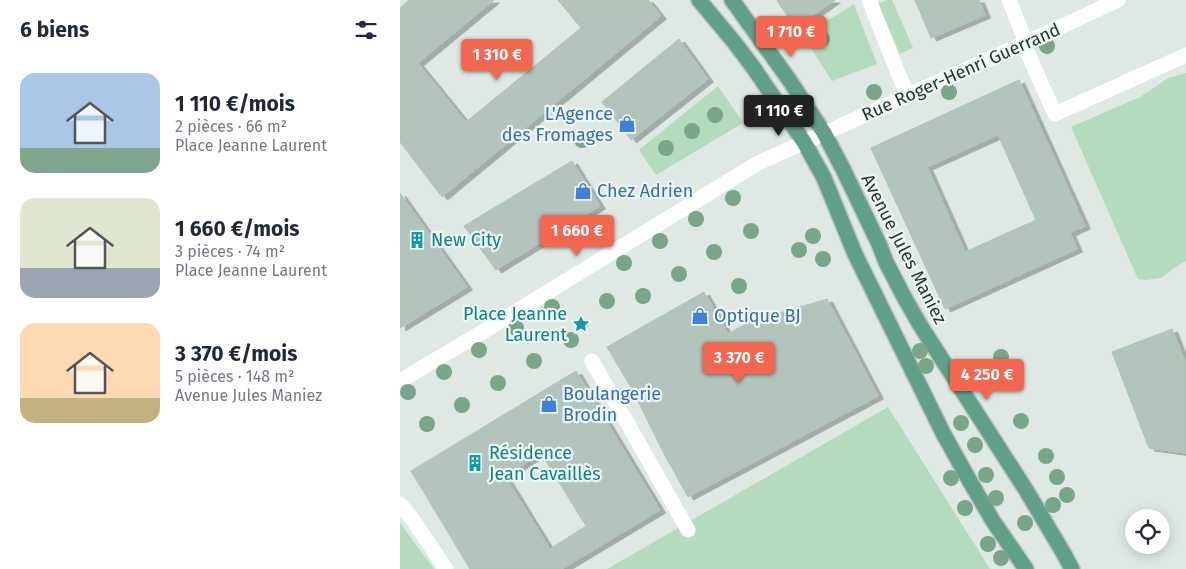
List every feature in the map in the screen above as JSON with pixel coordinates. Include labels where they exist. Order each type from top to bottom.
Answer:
[{"type":"main road","points":[[699,0],[753,67],[804,142],[824,178],[855,254],[943,433],[993,521],[1026,569]]},
{"type":"main road","name":"Avenue Jules Maniez","points":[[732,0],[790,81],[824,133],[843,169],[886,262],[916,318],[1026,490],[1072,569]]},
{"type":"street","points":[[869,0],[908,95]]},
{"type":"street","points":[[1009,0],[1024,43],[1055,114],[1186,55]]},
{"type":"street","name":"Rue Roger-Henri Guerrand","points":[[804,142],[1118,0]]},
{"type":"street","points":[[400,381],[758,163],[804,142]]},
{"type":"street","points":[[592,361],[688,530]]},
{"type":"street","points":[[400,504],[446,569]]},
{"type":"green space","points":[[892,0],[913,48],[900,54],[878,4]]},
{"type":"green space","points":[[854,4],[877,64],[832,81],[803,36]]},
{"type":"green space","points":[[1186,73],[1186,261],[1161,278],[1138,279],[1071,127],[1140,97],[1168,78]]},
{"type":"green space","points":[[718,86],[743,123],[656,175],[639,150]]},
{"type":"green space","points":[[888,407],[990,569],[607,569]]},
{"type":"green space","points":[[400,523],[434,569],[400,569]]},
{"type":"building","points":[[409,0],[494,0],[418,63],[466,122],[581,28],[558,0],[648,0],[661,16],[442,197],[400,142],[400,8]]},
{"type":"building","points":[[778,0],[835,0],[796,27]]},
{"type":"building","points":[[915,0],[979,0],[985,15],[931,38]]},
{"type":"building","points":[[679,39],[708,79],[631,140],[602,102]]},
{"type":"building","points":[[1019,80],[1085,226],[1070,233],[1077,249],[945,309],[871,148]],"holes":[[[998,135],[1036,220],[965,252],[927,167]]]},
{"type":"building","points":[[572,161],[600,206],[496,270],[464,226]]},
{"type":"building","name":"New City","points":[[400,193],[467,287],[400,328]]},
{"type":"building","points":[[704,292],[728,334],[749,322],[827,299],[878,396],[688,497],[632,389],[607,347]]},
{"type":"building","points":[[1172,329],[1178,344],[1173,346],[1186,380],[1186,453],[1149,448],[1112,352]]},
{"type":"building","points":[[1178,344],[1186,364],[1186,380],[1173,346]]},
{"type":"building","name":"Résidence Jean Cavaillès","points":[[576,371],[660,510],[562,569],[470,569],[411,471]],"holes":[[[541,453],[586,526],[550,549],[505,476]]]},
{"type":"place","name":"L'Agence des Fromages","points":[[627,124]]},
{"type":"place","name":"Chez Adrien","points":[[583,191]]},
{"type":"place","name":"New City","points":[[417,240]]},
{"type":"place","name":"Optique BJ","points":[[700,316]]},
{"type":"place","name":"Place Jeanne Laurent","points":[[581,324]]},
{"type":"place","name":"Boulangerie Brodin","points":[[549,404]]},
{"type":"place","name":"Résidence Jean Cavaillès","points":[[475,463]]}]
